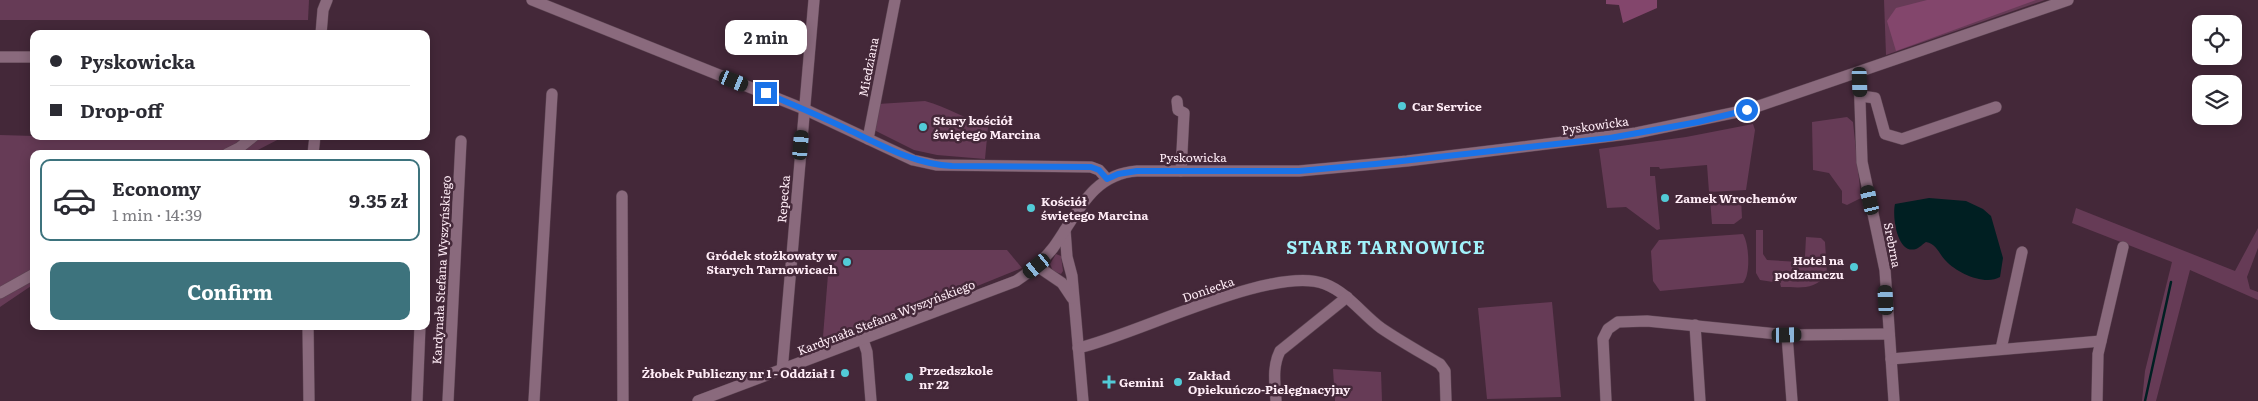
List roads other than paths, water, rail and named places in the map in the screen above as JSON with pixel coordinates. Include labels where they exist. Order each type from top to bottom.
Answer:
[{"type":"street","points":[[320,30],[323,10],[327,0]]},
{"type":"street","points":[[532,0],[804,108],[913,160],[936,165],[1091,167],[1099,170],[1107,179]]},
{"type":"street","name":"Repecka","points":[[782,371],[814,0]]},
{"type":"street","name":"Miedziana","points":[[868,139],[895,0]]},
{"type":"street","name":"Pyskowicka","points":[[1107,179],[1129,172],[1299,171],[1610,138],[1738,112],[2068,0]]},
{"type":"street","points":[[0,57],[30,57]]},
{"type":"street","name":"Srebrna","points":[[1859,72],[1862,162],[1882,248],[1894,401]]},
{"type":"street","points":[[534,401],[552,94]]},
{"type":"street","points":[[1860,96],[1875,98],[1885,134],[1902,139],[1996,107]]},
{"type":"street","points":[[1176,101],[1178,110],[1184,113],[1182,171]]},
{"type":"street","points":[[235,150],[249,140]]},
{"type":"street","name":"Kardynała Stefana Wyszyńskiego","points":[[448,401],[461,141]]},
{"type":"street","name":"Kardynała Stefana Wyszyńskiego","points":[[698,401],[1002,288],[1016,281],[1037,266],[1053,248],[1092,192],[1107,179]]},
{"type":"street","points":[[622,196],[623,401]]},
{"type":"street","points":[[1065,230],[1067,257],[1072,276],[1072,299],[1083,401]]},
{"type":"street","points":[[2097,401],[2098,354],[2123,247]]},
{"type":"street","points":[[1053,248],[1059,249],[1067,257]]},
{"type":"street","points":[[2001,349],[2022,252]]},
{"type":"street","points":[[1037,266],[1062,283],[1072,299]]},
{"type":"street","points":[[0,293],[30,276]]},
{"type":"street","name":"Doniecka","points":[[1078,348],[1254,288],[1312,280],[1326,285],[1348,298],[1380,327],[1440,364],[1445,371],[1446,401]]},
{"type":"street","points":[[1276,401],[1274,370],[1275,361],[1280,351],[1348,298]]},
{"type":"street","points":[[1606,401],[1603,338],[1612,325],[1626,320],[1787,335],[1889,334]]},
{"type":"street","points":[[1695,325],[1700,401]]},
{"type":"street","points":[[308,330],[309,401]]},
{"type":"street","name":"Kardynała Stefana Wyszyńskiego","points":[[417,401],[420,330]]},
{"type":"street","points":[[1787,335],[1792,401]]},
{"type":"street","points":[[863,340],[867,352],[871,401]]},
{"type":"street","points":[[1890,359],[2101,341]]},
{"type":"waterway","points":[[2145,401],[2171,282]]},
{"type":"place","name":"Car Service","points":[[1402,106]]},
{"type":"place","name":"Stary kościół świętego Marcina","points":[[923,127]]},
{"type":"place","name":"Zamek Wrochemów","points":[[1665,198]]},
{"type":"place","name":"Kościół świętego Marcina","points":[[1031,208]]},
{"type":"place","name":"Gródek stożkowaty w Starych Tarnowicach","points":[[847,262]]},
{"type":"place","name":"Hotel na podzamczu","points":[[1854,267]]},
{"type":"place","name":"Żłobek Publiczny nr 1 - Oddział I","points":[[845,373]]},
{"type":"place","name":"Przedszkole nr 22","points":[[909,377]]},
{"type":"place","name":"Gemini","points":[[1109,382]]},
{"type":"place","name":"Zakład Opiekuńczo-Pielęgnacyjny","points":[[1178,382]]},
{"type":"district","name":"STARE TARNOWICE","points":[[1386,246]]}]
